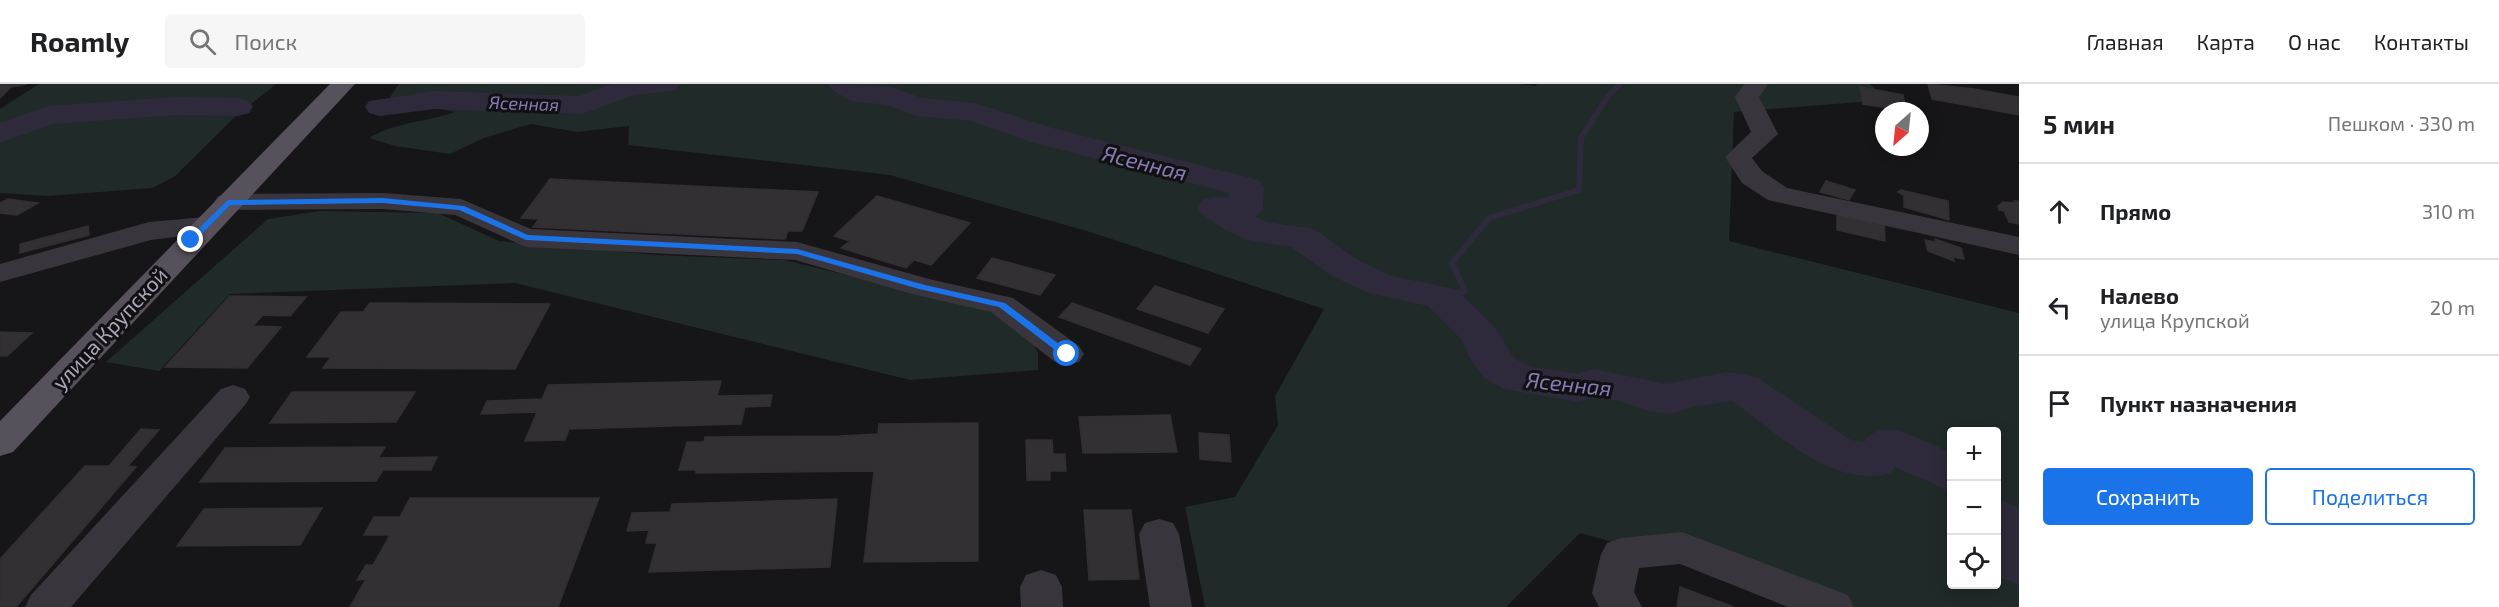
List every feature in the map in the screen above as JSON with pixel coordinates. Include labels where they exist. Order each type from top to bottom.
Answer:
[{"type":"main road","name":"улица Крупской","points":[[0,442],[343,84]]},
{"type":"street","points":[[1756,84],[1747,98],[1765,134],[1738,157],[1752,177],[1778,194],[2019,246]]},
{"type":"street","points":[[228,202],[383,201],[461,207],[526,238],[797,251],[923,287],[1002,305],[1067,354]]},
{"type":"street","points":[[0,273],[149,231],[205,226]]},
{"type":"street","points":[[46,607],[233,397]]},
{"type":"street","points":[[1159,534],[1171,607]]},
{"type":"street","points":[[1621,607],[1613,593],[1621,554],[1682,548],[1833,607]]},
{"type":"shaded area","points":[[39,84],[276,84],[235,117],[174,177],[152,188],[48,196],[0,193],[0,109]]},
{"type":"shaded area","points":[[399,84],[1520,84],[1536,86],[1537,84],[1870,84],[1886,100],[1734,112],[1729,241],[2019,313],[2019,607],[1852,607],[1580,533],[1506,607],[1205,607],[1185,507],[1235,497],[1278,425],[1275,396],[1324,309],[1090,232],[890,175],[628,145],[629,126],[577,132],[531,124],[484,138],[450,154],[395,146],[369,138],[400,125],[455,112],[430,107],[393,110],[390,97]]},
{"type":"shaded area","points":[[319,211],[438,213],[499,241],[657,255],[784,260],[993,310],[1029,334],[1038,353],[1038,370],[910,380],[515,283],[230,294],[159,371],[106,362],[268,219]]},
{"type":"building","points":[[0,84],[27,84],[11,87],[0,98]]},
{"type":"building","points":[[1928,84],[1974,89],[1982,108],[1932,99]]},
{"type":"building","points":[[1860,87],[1903,95],[1905,102],[1875,102],[1875,106],[1863,104]]},
{"type":"building","points":[[1974,89],[2019,97],[2019,115],[1982,108]]},
{"type":"building","points":[[550,179],[818,192],[802,231],[788,231],[785,239],[533,227],[539,219],[521,218]]},
{"type":"building","points":[[1826,181],[1855,190],[1849,200],[1820,192]]},
{"type":"building","points":[[1901,190],[1948,201],[1949,220],[1904,207],[1904,196],[1898,192]]},
{"type":"building","points":[[877,196],[970,223],[931,265],[914,260],[906,268],[841,248],[850,241],[834,236]]},
{"type":"building","points":[[8,199],[38,203],[17,215],[0,213],[0,203]]},
{"type":"building","points":[[2014,201],[2019,201],[2019,224],[2009,222],[2004,211],[1999,210],[1998,206],[2003,202],[2014,203]]},
{"type":"building","points":[[1837,210],[1884,222],[1885,241],[1837,230]]},
{"type":"building","points":[[88,226],[89,235],[20,253],[20,244]]},
{"type":"building","points":[[1935,239],[1961,248],[1964,259],[1953,257],[1954,261],[1928,251],[1925,240],[1935,242]]},
{"type":"building","points":[[992,258],[1055,275],[1040,295],[977,278]]},
{"type":"building","points":[[1155,286],[1224,309],[1208,333],[1137,309]]},
{"type":"building","points":[[230,296],[306,297],[290,316],[263,315],[253,326],[281,327],[247,368],[165,367]]},
{"type":"building","points":[[370,303],[550,304],[515,369],[323,368],[331,357],[307,357],[341,312],[363,312]]},
{"type":"building","points":[[1072,303],[1201,349],[1190,365],[1059,317]]},
{"type":"building","points":[[0,332],[32,333],[7,356],[0,356]]},
{"type":"building","points":[[721,381],[717,396],[772,395],[770,406],[745,407],[741,424],[569,429],[565,440],[525,441],[537,412],[481,414],[487,401],[542,399],[548,385]]},
{"type":"building","points":[[292,392],[415,392],[396,422],[270,423]]},
{"type":"building","points":[[1170,415],[1177,452],[1083,453],[1079,417]]},
{"type":"building","points":[[978,423],[978,561],[864,562],[874,471],[696,473],[696,470],[679,470],[687,442],[704,442],[705,437],[840,436],[878,434],[879,424]]},
{"type":"building","points":[[141,429],[159,430],[128,466],[136,467],[16,607],[0,607],[0,559],[85,466],[109,466]]},
{"type":"building","points":[[1199,433],[1229,435],[1231,462],[1200,459]]},
{"type":"building","points":[[1026,440],[1052,440],[1053,454],[1065,454],[1066,471],[1050,471],[1050,480],[1027,480]]},
{"type":"building","points":[[385,447],[378,458],[437,457],[431,470],[383,470],[376,481],[200,482],[225,448]]},
{"type":"building","points":[[410,498],[599,498],[558,607],[350,607],[366,579],[357,580],[366,565],[373,565],[390,535],[364,535],[374,517],[400,517]]},
{"type":"building","points":[[837,499],[830,567],[649,572],[657,543],[646,543],[649,530],[627,531],[632,513],[670,512],[672,504]]},
{"type":"building","points":[[322,508],[300,545],[177,546],[204,509]]},
{"type":"building","points":[[1084,510],[1131,510],[1139,579],[1089,580]]},
{"type":"building","points":[[1680,587],[1734,607],[1677,607]]},
{"type":"waterway","name":"Ясенная","points":[[380,107],[435,100],[582,105],[630,87],[665,84]]},
{"type":"waterway","name":"Ясенная","points":[[842,84],[862,95],[892,96],[916,107],[975,112],[1045,136],[1247,187],[1246,209],[1214,207],[1234,221],[1260,232],[1301,237],[1345,268],[1381,285],[1441,297],[1480,335],[1489,357],[1499,368],[1519,379],[1579,388],[1594,383],[1634,390],[1648,397],[1671,399],[1681,394],[1727,386],[1743,388],[1839,454],[1875,461],[1886,444],[1947,471]]},
{"type":"waterway","points":[[1441,297],[1465,291],[1452,263],[1489,218],[1579,190],[1581,138],[1608,96],[1620,84]]},
{"type":"waterway","name":"Ясенная","points":[[0,134],[48,115],[176,106],[238,107]]},
{"type":"waterway","name":"Ясенная","points":[[2001,531],[2009,540],[2001,547],[2019,564]]},
{"type":"route","points":[[191,240],[228,202],[383,201],[461,207],[526,238],[797,251],[823,257],[923,287],[1002,305],[1067,354]]}]
